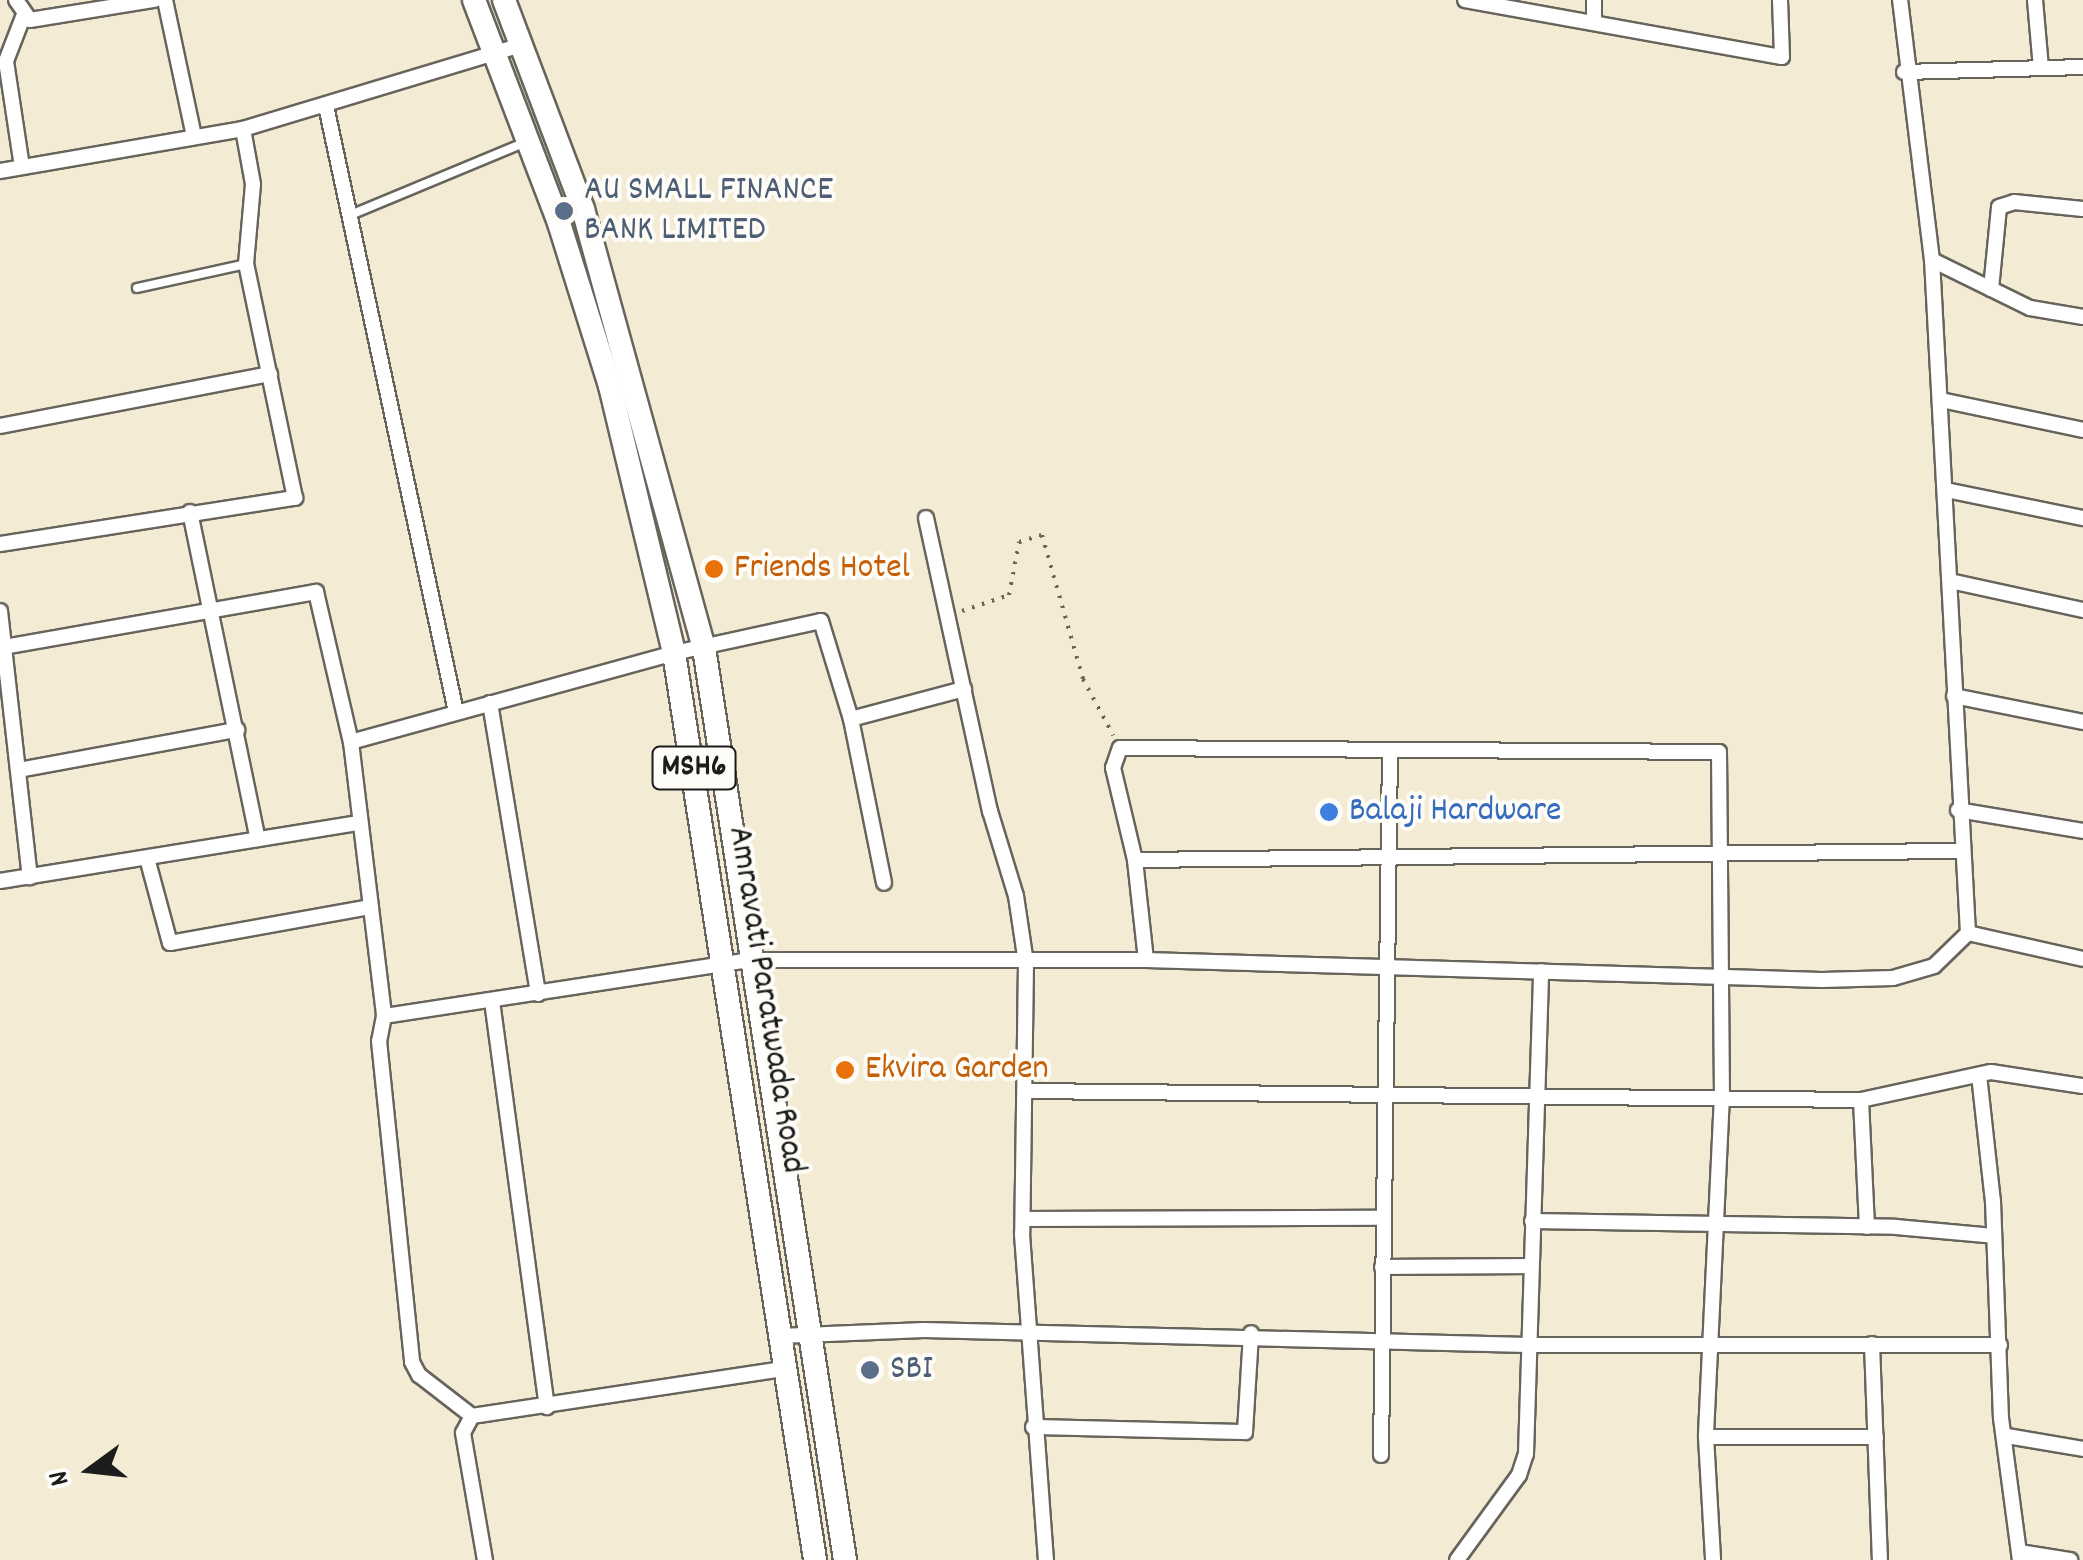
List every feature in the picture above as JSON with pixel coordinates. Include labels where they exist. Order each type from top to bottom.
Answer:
[{"type":"main road","name":"Amravati Paratwada Road","points":[[474,0],[528,141],[610,386],[674,653],[726,964],[815,1560]]},
{"type":"main road","name":"Amravati Paratwada Road","points":[[504,0],[632,373],[704,648],[844,1560]]},
{"type":"street","points":[[16,0],[23,17],[6,61],[22,167]]},
{"type":"street","points":[[23,17],[154,0]]},
{"type":"street","points":[[165,0],[194,137]]},
{"type":"street","points":[[1465,0],[1782,57],[1780,0]]},
{"type":"street","points":[[1594,0],[1594,23]]},
{"type":"street","points":[[1900,0],[1904,72],[1932,260],[1946,490],[1960,852],[1968,933]]},
{"type":"street","points":[[2035,0],[2041,68]]},
{"type":"street","points":[[0,171],[243,129],[522,44]]},
{"type":"street","points":[[1904,72],[2083,67]]},
{"type":"street","points":[[326,106],[456,712]]},
{"type":"street","points":[[0,544],[295,498],[246,264],[253,184],[243,129]]},
{"type":"street","points":[[1991,289],[1999,207],[2014,202],[2083,209]]},
{"type":"street","points":[[1932,260],[2030,308],[2083,317]]},
{"type":"street","points":[[0,426],[270,374]]},
{"type":"street","points":[[1940,400],[2083,430]]},
{"type":"street","points":[[1946,490],[2083,518]]},
{"type":"street","points":[[190,512],[258,839]]},
{"type":"street","points":[[926,518],[1016,896],[1026,963],[1028,1091],[1023,1219],[1033,1426],[1046,1560]]},
{"type":"street","points":[[1950,582],[2083,610]]},
{"type":"street","points":[[4,647],[316,592],[351,742],[384,1016],[379,1041],[412,1362],[419,1376],[472,1416],[784,1369]]},
{"type":"street","points":[[0,612],[30,877]]},
{"type":"street","points":[[351,742],[674,653],[822,621],[850,719],[884,883]]},
{"type":"street","points":[[850,719],[964,690]]},
{"type":"street","points":[[1954,696],[2083,722]]},
{"type":"street","points":[[490,703],[538,994]]},
{"type":"street","points":[[18,770],[237,730]]},
{"type":"street","points":[[1146,960],[1135,860],[1113,768],[1120,748],[1719,752],[1724,852],[1722,1095],[1706,1437],[1713,1560]]},
{"type":"street","points":[[1381,1455],[1381,1096],[1390,751]]},
{"type":"street","points":[[1958,810],[2083,830]]},
{"type":"street","points":[[0,882],[360,823]]},
{"type":"street","points":[[1135,860],[1960,852]]},
{"type":"street","points":[[147,858],[170,943],[371,908]]},
{"type":"street","points":[[1968,933],[2083,959]]},
{"type":"street","points":[[384,1016],[752,960],[1146,960],[1384,969],[1893,978],[1934,966],[1968,933]]},
{"type":"street","points":[[1456,1560],[1524,1465],[1529,1266],[1540,1097],[1541,971]]},
{"type":"street","points":[[492,1000],[547,1407]]},
{"type":"street","points":[[1028,1091],[1540,1097],[1722,1095],[1860,1100],[1979,1075],[2083,1086]]},
{"type":"street","points":[[1979,1075],[2020,1556],[2070,1560]]},
{"type":"street","points":[[1860,1100],[1867,1228]]},
{"type":"street","points":[[1023,1219],[1382,1218]]},
{"type":"street","points":[[1532,1221],[1867,1228],[1994,1236]]},
{"type":"street","points":[[1382,1267],[1529,1266]]},
{"type":"street","points":[[780,1336],[1029,1332],[1251,1334],[1528,1345],[1712,1341],[2000,1346]]},
{"type":"street","points":[[1033,1426],[1245,1432],[1251,1334]]},
{"type":"street","points":[[1872,1344],[1880,1560]]},
{"type":"street","points":[[472,1416],[462,1433],[485,1560]]},
{"type":"street","points":[[2007,1436],[2083,1449]]},
{"type":"street","points":[[1706,1437],[1876,1437]]},
{"type":"lane","points":[[348,216],[528,141]]},
{"type":"lane","points":[[137,288],[246,264]]},
{"type":"path","points":[[947,614],[1009,595],[1019,542],[1042,536],[1083,678],[1120,748]]},
{"type":"place","name":"AU SMALL FINANCE BANK LIMITED","points":[[564,211]]},
{"type":"place","name":"Friends Hotel","points":[[714,569]]},
{"type":"place","name":"Balaji Hardware","points":[[1329,812]]},
{"type":"place","name":"Ekvira Garden","points":[[845,1070]]},
{"type":"place","name":"SBI","points":[[870,1370]]}]
